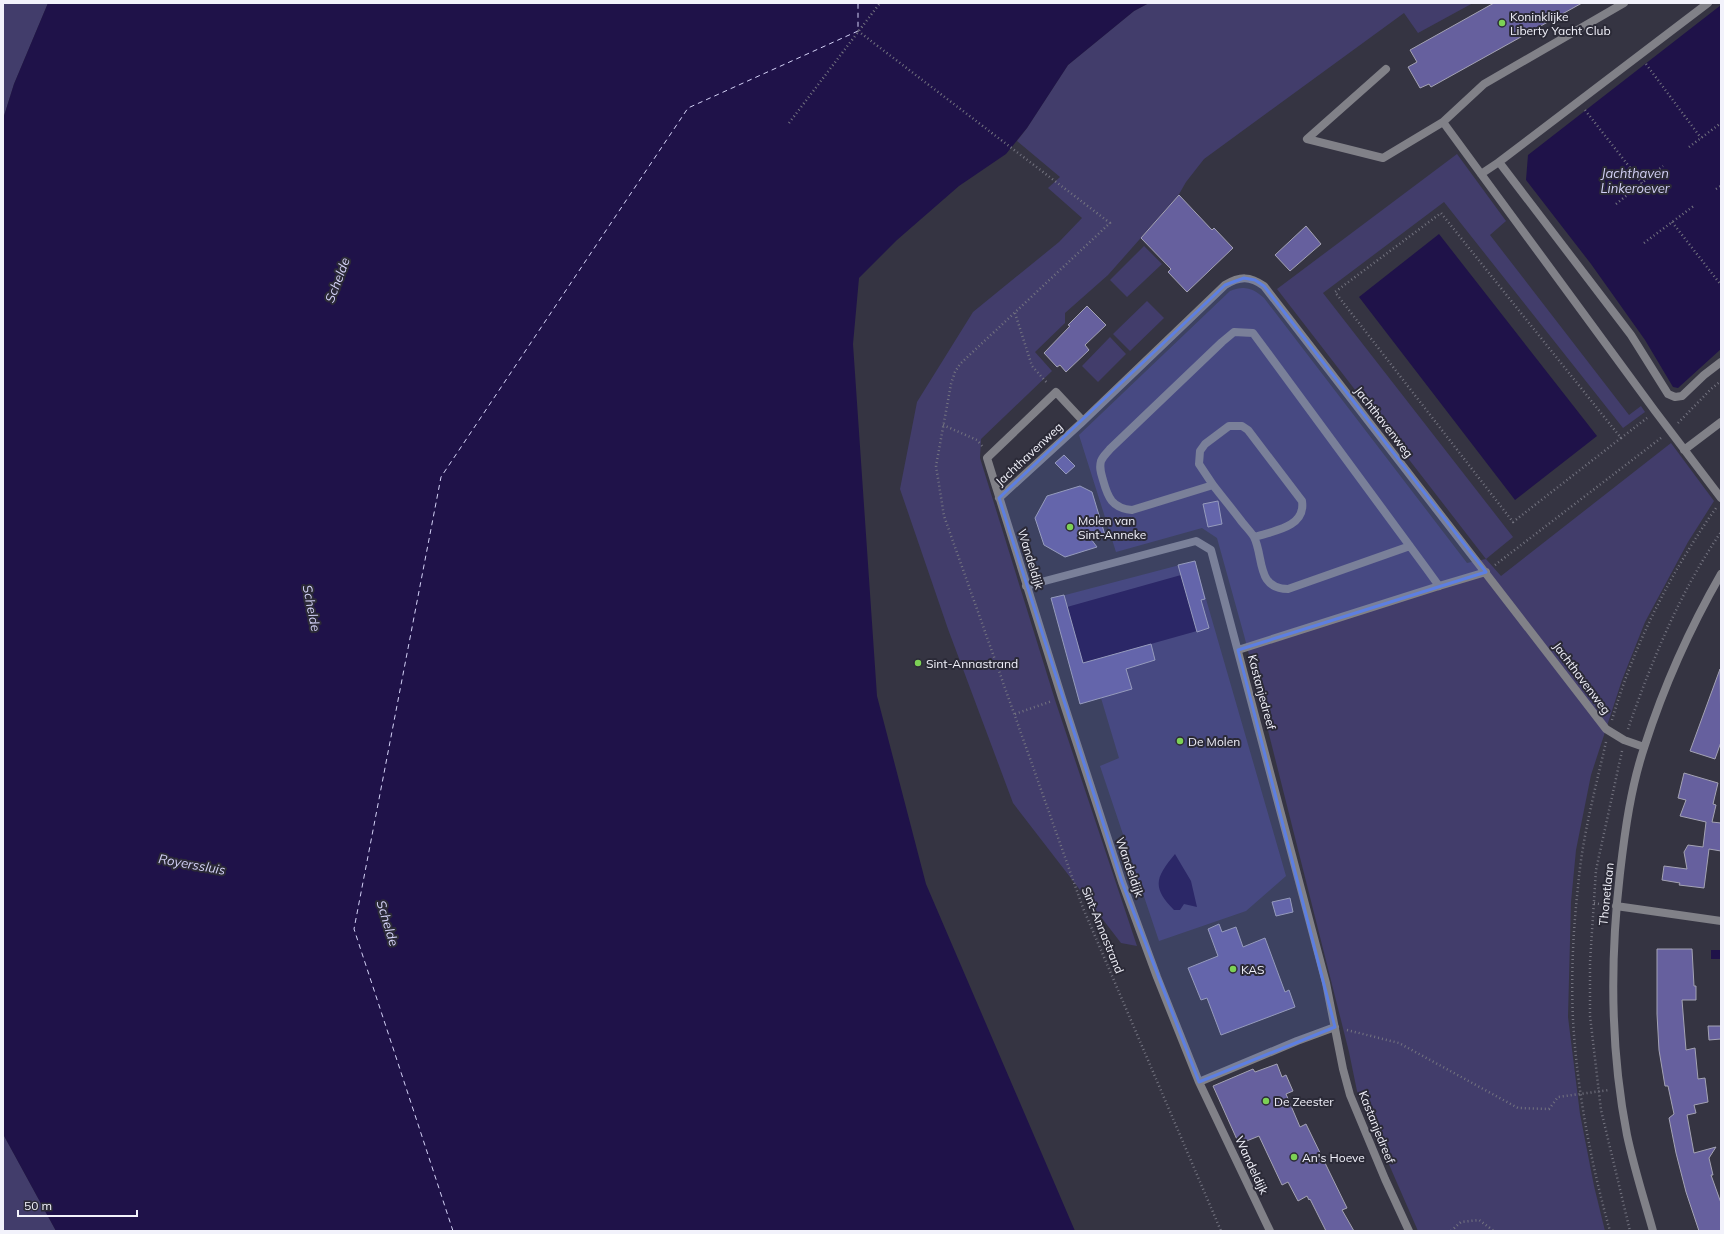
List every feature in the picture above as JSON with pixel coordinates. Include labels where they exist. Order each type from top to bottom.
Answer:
[{"type":"street","points":[[1386,69],[1308,139],[1383,158],[1443,122],[1484,84],[1624,3]]},
{"type":"street","points":[[1481,174],[1499,162],[1708,3]]},
{"type":"street","points":[[1443,122],[1655,411],[1721,498]]},
{"type":"street","points":[[1499,162],[1631,335],[1668,394],[1675,397],[1682,396],[1704,375],[1721,362]]},
{"type":"street","name":"Jachthavenweg","points":[[990,455],[986,458],[999,498],[1083,421],[1225,285],[1233,280],[1244,278],[1255,280],[1264,286],[1606,729],[1624,740],[1644,747]]},
{"type":"street","points":[[1213,485],[1132,510],[1121,509],[1114,504],[1107,494],[1100,470],[1101,462],[1110,449],[1222,342],[1234,332],[1253,333],[1439,586]]},
{"type":"street","points":[[990,455],[1056,392],[1083,421]]},
{"type":"street","points":[[1684,450],[1721,422]]},
{"type":"street","points":[[1254,537],[1290,525],[1301,515],[1303,508],[1302,501],[1248,430],[1242,426],[1229,426],[1205,444],[1200,451],[1198,464],[1254,537],[1263,573],[1267,581],[1273,586],[1280,589],[1288,589],[1410,546]]},
{"type":"street","name":"Wandeldijk","points":[[999,498],[1062,698],[1125,889],[1157,977],[1200,1082],[1270,1231]]},
{"type":"street","name":"Kastanjedreef","points":[[1026,586],[1196,541],[1210,550],[1326,983],[1343,1069],[1350,1095],[1385,1179],[1409,1231]]},
{"type":"street","points":[[1238,650],[1486,572]]},
{"type":"street","name":"Thonetlaan","points":[[1653,1231],[1627,1135],[1620,1090],[1613,1012],[1612,952],[1616,906],[1625,830],[1644,747],[1694,622],[1721,574]]},
{"type":"street","points":[[1616,906],[1721,921]]},
{"type":"street","points":[[1200,1082],[1297,1041],[1335,1027]]},
{"type":"path","points":[[788,122],[880,3]]},
{"type":"path","name":"Sint-Annastrand","points":[[858,31],[1035,165],[1110,224],[960,364],[955,372],[951,384],[936,466],[944,516],[1083,908],[1221,1231]]},
{"type":"path","points":[[1639,55],[1701,138]]},
{"type":"path","points":[[1578,102],[1642,183]]},
{"type":"path","points":[[1689,147],[1721,123]]},
{"type":"path","points":[[1616,204],[1663,166]]},
{"type":"path","points":[[1716,190],[1721,186]]},
{"type":"path","points":[[1644,243],[1695,205]]},
{"type":"path","points":[[1621,438],[1441,213],[1335,292],[1513,522],[1621,438],[1655,411]]},
{"type":"path","points":[[1672,222],[1721,285]]},
{"type":"path","points":[[1015,313],[1032,366],[1056,392]]},
{"type":"path","points":[[1486,572],[1670,431],[1711,389],[1721,381]]},
{"type":"path","points":[[943,426],[977,440],[990,455]]},
{"type":"path","points":[[1015,714],[1062,698]]},
{"type":"path","points":[[1335,1027],[1399,1043],[1518,1108],[1550,1109],[1558,1097],[1599,1091],[1620,1090]]},
{"type":"path","points":[[1451,1231],[1461,1222],[1479,1220],[1494,1231]]},
{"type":"highlighted area","points":[[1244,278],[1255,280],[1264,286],[1486,572],[1238,650],[1335,1027],[1199,1082],[1122,882],[999,498],[1225,285]]},
{"type":"shaded area","points":[[3,3],[48,3],[14,84],[3,119]]},
{"type":"shaded area","points":[[1149,3],[1473,3],[1418,33],[1404,13],[1204,159],[1186,182],[1178,196],[1108,275],[1065,313],[1065,323],[1035,352],[1052,371],[981,439],[980,458],[1055,700],[1137,946],[1121,943],[1013,803],[948,629],[900,489],[917,402],[973,312],[1059,242],[1082,218],[1048,188],[1060,177],[1017,141],[1068,65],[1134,11]]},
{"type":"shaded area","points":[[1457,154],[1506,221],[1490,235],[1629,415],[1641,406],[1645,412],[1623,428],[1444,202],[1323,293],[1513,537],[1486,559],[1277,289]]},
{"type":"shaded area","points":[[1144,246],[1162,264],[1127,297],[1110,280]]},
{"type":"shaded area","points":[[1240,288],[1248,288],[1264,298],[1467,563],[1486,559],[1501,576],[1671,443],[1714,501],[1688,542],[1645,622],[1622,680],[1591,775],[1576,850],[1571,902],[1568,1017],[1580,1114],[1594,1186],[1605,1231],[1418,1231],[1357,1091],[1349,1052],[1244,635],[1217,538],[1202,528],[1116,552],[1079,435],[1230,291]]},
{"type":"shaded area","points":[[1147,301],[1164,318],[1130,351],[1113,334]]},
{"type":"shaded area","points":[[1110,337],[1126,354],[1098,382],[1082,366]]},
{"type":"shaded area","name":"De Molen","points":[[1195,561],[1286,876],[1246,911],[1159,941],[1100,766],[1119,758],[1101,698],[1080,704],[1054,598]]},
{"type":"shaded area","points":[[3,1134],[56,1231],[3,1231]]},
{"type":"water","points":[[48,3],[1149,3],[1134,11],[1068,65],[1027,128],[1006,154],[959,186],[897,240],[859,278],[853,344],[877,696],[926,884],[1075,1231],[56,1231],[3,1134],[3,119],[14,84]]},
{"type":"water","name":"Jachthaven Linkeroever","points":[[1721,5],[1721,349],[1678,388],[1673,387],[1645,340],[1591,264],[1526,180],[1528,155]]},
{"type":"water","points":[[1439,234],[1597,436],[1515,500],[1359,297]]},
{"type":"water","points":[[1181,575],[1197,631],[1083,663],[1067,607]]},
{"type":"water","points":[[1175,854],[1191,881],[1197,907],[1184,904],[1180,910],[1174,910],[1162,895],[1159,888],[1160,876]]},
{"type":"water","points":[[1711,950],[1721,950],[1721,959],[1711,959]]},
{"type":"building","name":"Koninklijke Liberty Yacht Club","points":[[1494,3],[1582,3],[1431,87],[1429,84],[1420,88],[1408,67],[1417,62],[1410,50]]},
{"type":"building","points":[[1179,195],[1212,230],[1214,228],[1233,248],[1187,292],[1168,272],[1171,269],[1141,238]]},
{"type":"building","points":[[1306,226],[1321,244],[1290,271],[1275,255]]},
{"type":"building","points":[[1087,306],[1106,325],[1085,345],[1089,350],[1066,372],[1060,365],[1057,367],[1044,353]]},
{"type":"building","points":[[1064,455],[1075,466],[1066,474],[1055,463]]},
{"type":"building","name":"Molen van Sint-Anneke","points":[[1080,486],[1092,492],[1105,535],[1088,535],[1097,547],[1065,557],[1044,545],[1035,518],[1047,496]]},
{"type":"building","points":[[1218,501],[1222,524],[1208,527],[1203,504]]},
{"type":"building","points":[[1195,561],[1205,599],[1201,600],[1209,628],[1197,632],[1178,565]]},
{"type":"building","points":[[1064,595],[1083,663],[1151,644],[1155,660],[1126,669],[1132,689],[1080,704],[1051,598]]},
{"type":"building","points":[[1720,669],[1721,742],[1715,759],[1690,751]]},
{"type":"building","points":[[1684,773],[1718,783],[1713,804],[1716,805],[1712,822],[1721,823],[1721,851],[1709,849],[1704,888],[1679,885],[1680,883],[1662,880],[1664,866],[1687,869],[1684,852],[1688,845],[1703,847],[1706,822],[1680,816],[1686,800],[1678,798]]},
{"type":"building","points":[[1290,898],[1293,912],[1276,916],[1272,902]]},
{"type":"building","points":[[1219,924],[1222,932],[1236,927],[1243,947],[1265,938],[1285,992],[1289,990],[1295,1007],[1221,1035],[1207,998],[1201,1000],[1188,968],[1218,956],[1208,929]]},
{"type":"building","points":[[1657,949],[1692,949],[1696,1000],[1682,1000],[1686,1050],[1695,1048],[1698,1079],[1705,1078],[1708,1102],[1694,1105],[1696,1113],[1687,1115],[1694,1153],[1716,1147],[1709,1158],[1713,1175],[1711,1175],[1721,1203],[1721,1231],[1699,1231],[1686,1192],[1676,1153],[1669,1118],[1674,1114],[1668,1086],[1665,1086],[1659,1050],[1657,1014]]},
{"type":"building","points":[[1708,1026],[1721,1026],[1721,1039],[1709,1040]]},
{"type":"building","points":[[1277,1064],[1282,1077],[1286,1075],[1293,1091],[1286,1094],[1300,1127],[1306,1124],[1347,1208],[1342,1210],[1354,1231],[1326,1231],[1310,1199],[1309,1200],[1307,1196],[1298,1201],[1288,1182],[1282,1185],[1259,1136],[1239,1144],[1213,1086],[1253,1069],[1255,1072]]},
{"type":"ferry route","points":[[453,1231],[354,929],[441,477],[688,108],[858,31],[858,3]]},
{"type":"place","name":"Koninklijke Liberty Yacht Club","points":[[1502,23]]},
{"type":"place","name":"Molen van Sint-Anneke","points":[[1070,527]]},
{"type":"place","name":"Sint-Annastrand","points":[[918,663]]},
{"type":"place","name":"De Molen","points":[[1180,741]]},
{"type":"place","name":"KAS","points":[[1233,969]]},
{"type":"place","name":"De Zeester","points":[[1266,1101]]},
{"type":"place","name":"An's Hoeve","points":[[1294,1157]]},
{"type":"water label","name":"Schelde","points":[[337,280]]},
{"type":"water label","name":"Schelde","points":[[312,608]]},
{"type":"water label","name":"Royerssluis","points":[[192,864]]},
{"type":"water label","name":"Schelde","points":[[388,923]]}]
